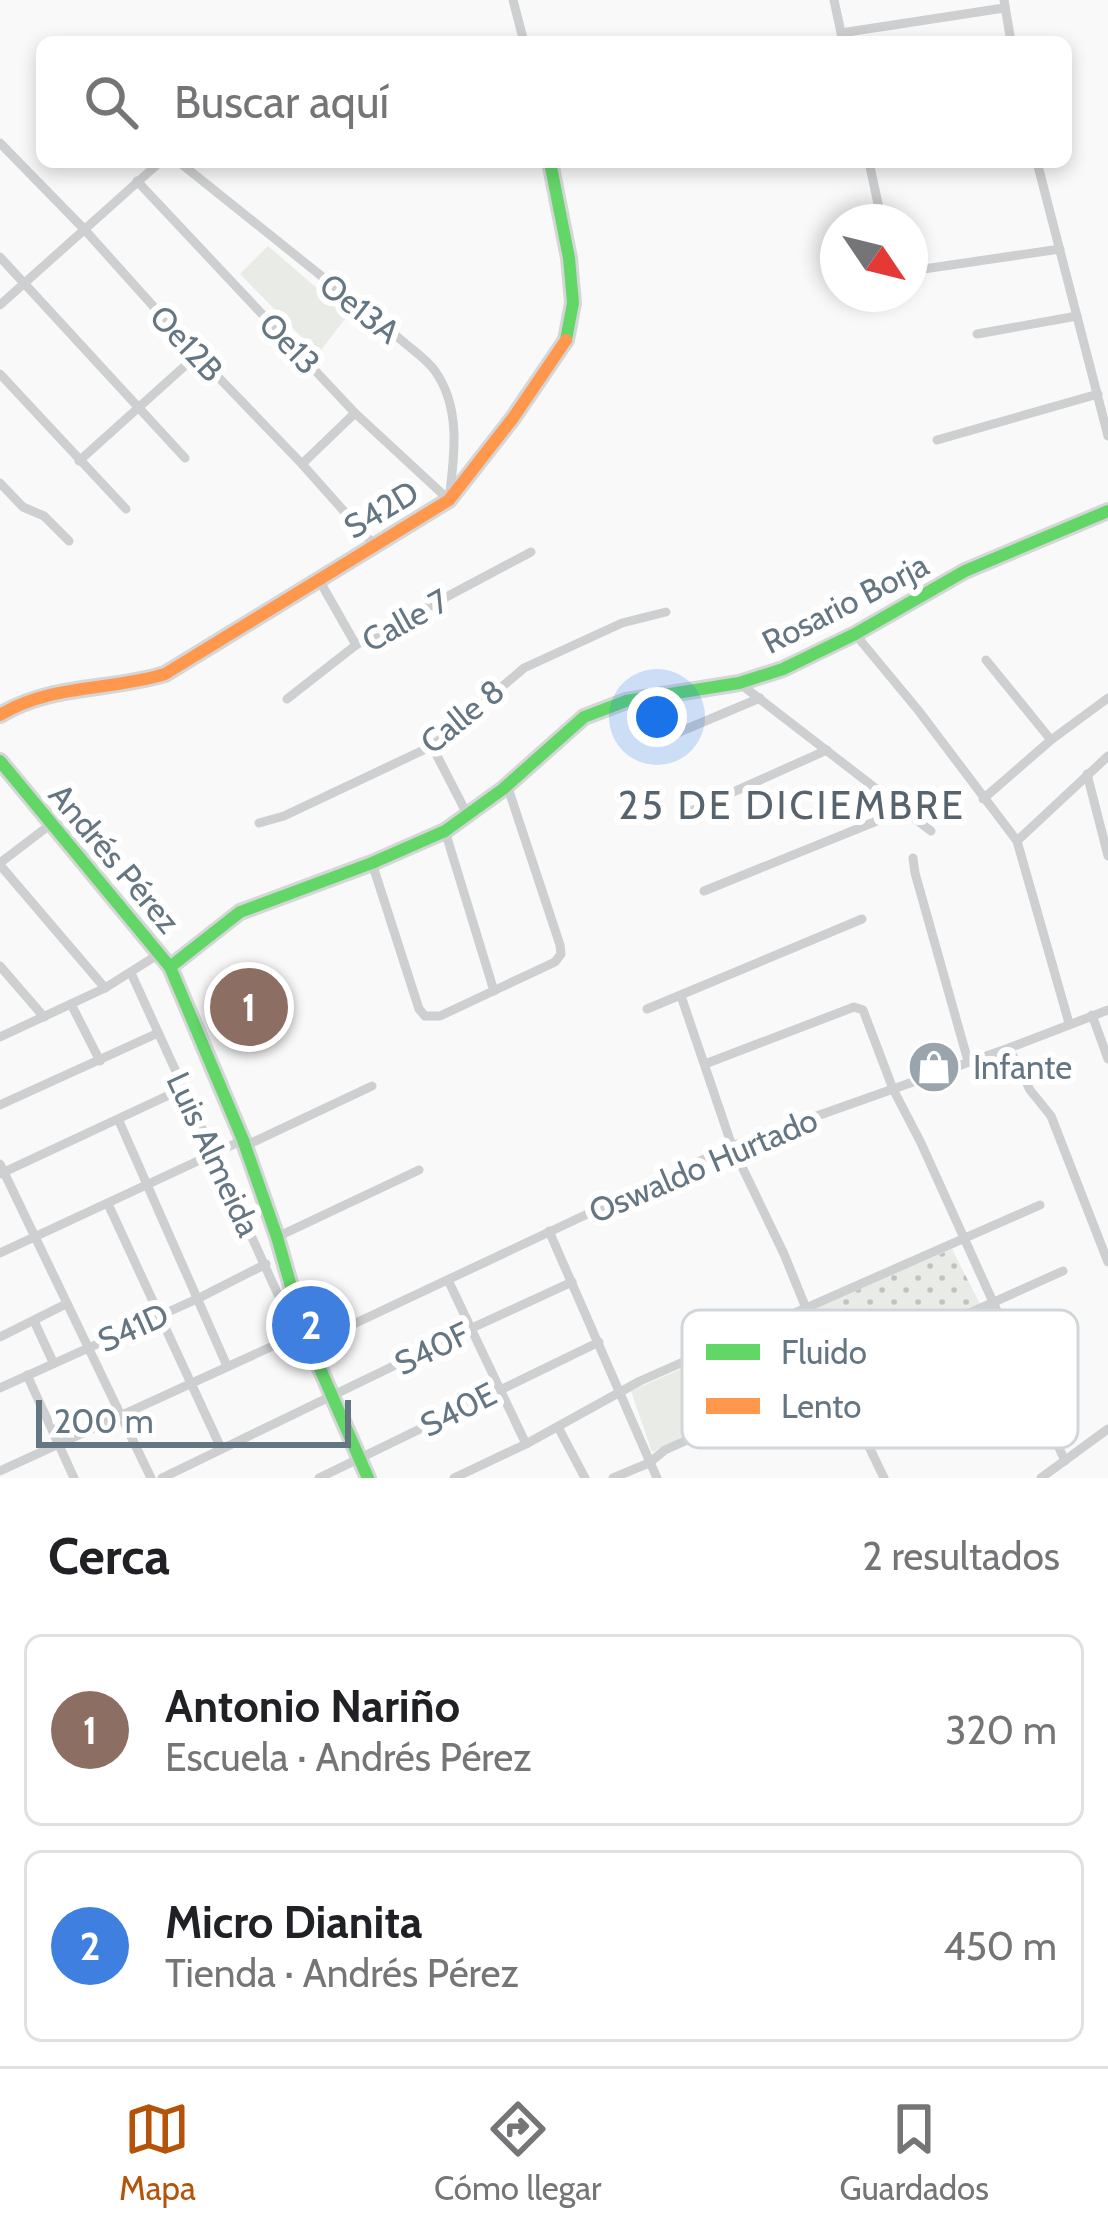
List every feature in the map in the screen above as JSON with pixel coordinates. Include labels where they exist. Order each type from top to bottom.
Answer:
[{"type":"street","points":[[513,0],[522,36]]},
{"type":"street","points":[[834,0],[842,36]]},
{"type":"street","points":[[852,36],[1004,4],[1009,36]]},
{"type":"street","name":"Oe12B","points":[[0,143],[374,545]]},
{"type":"street","points":[[0,305],[153,168]]},
{"type":"street","name":"Oe13A","points":[[186,168],[435,371],[454,412],[449,500]]},
{"type":"street","name":"S42D","points":[[0,715],[34,697],[164,674],[449,500],[565,344],[573,303],[551,168]]},
{"type":"street","points":[[870,168],[878,204]]},
{"type":"street","points":[[1039,168],[1108,436]]},
{"type":"street","name":"Oe13","points":[[137,181],[355,413],[449,500]]},
{"type":"street","points":[[928,268],[1060,249]]},
{"type":"street","points":[[0,257],[185,458]]},
{"type":"street","points":[[977,334],[1077,316]]},
{"type":"street","points":[[79,461],[197,356]]},
{"type":"street","points":[[0,374],[126,509]]},
{"type":"street","points":[[937,440],[1097,394]]},
{"type":"street","points":[[302,464],[355,413]]},
{"type":"street","points":[[0,483],[23,507],[44,516],[70,541]]},
{"type":"street","name":"Rosario Borja","points":[[170,967],[240,912],[445,831],[507,785],[584,717],[626,701],[739,683],[784,669],[965,571],[1108,512]]},
{"type":"street","name":"Calle 7","points":[[287,699],[356,645],[531,552]]},
{"type":"street","points":[[318,578],[356,645]]},
{"type":"street","name":"Calle 8","points":[[259,823],[284,816],[432,746],[524,668],[622,623],[666,612]]},
{"type":"street","points":[[855,634],[1017,841],[1070,1023]]},
{"type":"street","points":[[986,660],[1051,740]]},
{"type":"street","points":[[739,683],[932,831]]},
{"type":"street","points":[[658,740],[760,698]]},
{"type":"street","points":[[983,799],[1108,698]]},
{"type":"street","points":[[432,746],[467,814]]},
{"type":"street","points":[[684,814],[827,750]]},
{"type":"street","points":[[1017,841],[1108,756]]},
{"type":"street","name":"Andrés Pérez","points":[[0,761],[170,967],[244,1143],[277,1237],[303,1337],[368,1478]]},
{"type":"street","points":[[1087,773],[1108,856]]},
{"type":"street","points":[[372,863],[419,1010],[425,1016],[440,1016],[555,962],[561,954],[507,785]]},
{"type":"street","points":[[704,891],[904,810]]},
{"type":"street","points":[[50,824],[0,864],[105,988]]},
{"type":"street","points":[[445,831],[494,991]]},
{"type":"street","points":[[913,858],[968,1061]]},
{"type":"street","points":[[647,1009],[862,919]]},
{"type":"street","points":[[0,1037],[105,988],[159,954]]},
{"type":"street","points":[[0,965],[44,1017]]},
{"type":"street","name":"Luis Almeida","points":[[131,974],[303,1337]]},
{"type":"street","points":[[681,996],[732,1146],[806,1308]]},
{"type":"street","points":[[71,1004],[100,1060]]},
{"type":"street","points":[[704,1064],[860,1007],[996,1310]]},
{"type":"street","name":"Oswaldo Hurtado","points":[[0,1471],[227,1366],[448,1280],[732,1146],[1108,1010]]},
{"type":"street","points":[[1092,1016],[1108,1059]]},
{"type":"street","points":[[0,1105],[158,1033]]},
{"type":"street","points":[[1010,1048],[1030,1090],[1051,1116],[1108,1262]]},
{"type":"street","points":[[0,1253],[213,1153],[372,1086]]},
{"type":"street","points":[[152,1478],[1,1170],[182,1089]]},
{"type":"street","points":[[119,1120],[227,1366]]},
{"type":"street","points":[[277,1237],[419,1171]]},
{"type":"street","points":[[108,1204],[221,1448]]},
{"type":"street","points":[[801,1310],[1040,1205]]},
{"type":"street","points":[[549,1231],[657,1478]]},
{"type":"street","name":"S41D","points":[[0,1388],[266,1264]]},
{"type":"street","points":[[977,1310],[1064,1271]]},
{"type":"street","points":[[448,1280],[526,1444]]},
{"type":"street","name":"S40F","points":[[162,1478],[572,1282]]},
{"type":"street","points":[[0,1320],[3,1336],[66,1304]]},
{"type":"street","points":[[34,1321],[53,1363]]},
{"type":"street","name":"S40E","points":[[319,1478],[599,1342]]},
{"type":"street","points":[[454,1478],[682,1363]]},
{"type":"street","points":[[27,1375],[74,1478]]},
{"type":"street","points":[[558,1427],[585,1478]]},
{"type":"street","points":[[1041,1478],[1108,1429]]},
{"type":"street","points":[[613,1478],[682,1442]]},
{"type":"street","points":[[870,1448],[884,1478]]},
{"type":"street","points":[[1059,1448],[1065,1461]]},
{"type":"street","points":[[191,1463],[199,1478]]},
{"type":"shaded area","points":[[268,246],[348,315],[318,354],[240,274]]},
{"type":"shaded area","points":[[952,1249],[980,1304],[966,1310],[812,1310]]},
{"type":"shaded area","points":[[682,1368],[682,1438],[652,1452],[631,1391]]},
{"type":"traffic: fast","points":[[551,168],[573,303],[566,340]]},
{"type":"traffic: fast","points":[[170,967],[240,912],[445,831],[503,789],[584,717],[626,701],[739,683],[783,669],[965,571],[1108,511]]},
{"type":"traffic: fast","points":[[0,761],[170,967],[243,1140],[304,1332],[368,1478]]},
{"type":"traffic: slow","points":[[0,715],[39,698],[165,674],[449,500],[566,340]]},
{"type":"place","name":"Antonio Nariño","points":[[249,1007]]},
{"type":"place","name":"Infante","points":[[934,1067]]},
{"type":"place","name":"Micro Dianita","points":[[311,1325]]},
{"type":"district","name":"25 DE DICIEMBRE","points":[[792,805]]}]
